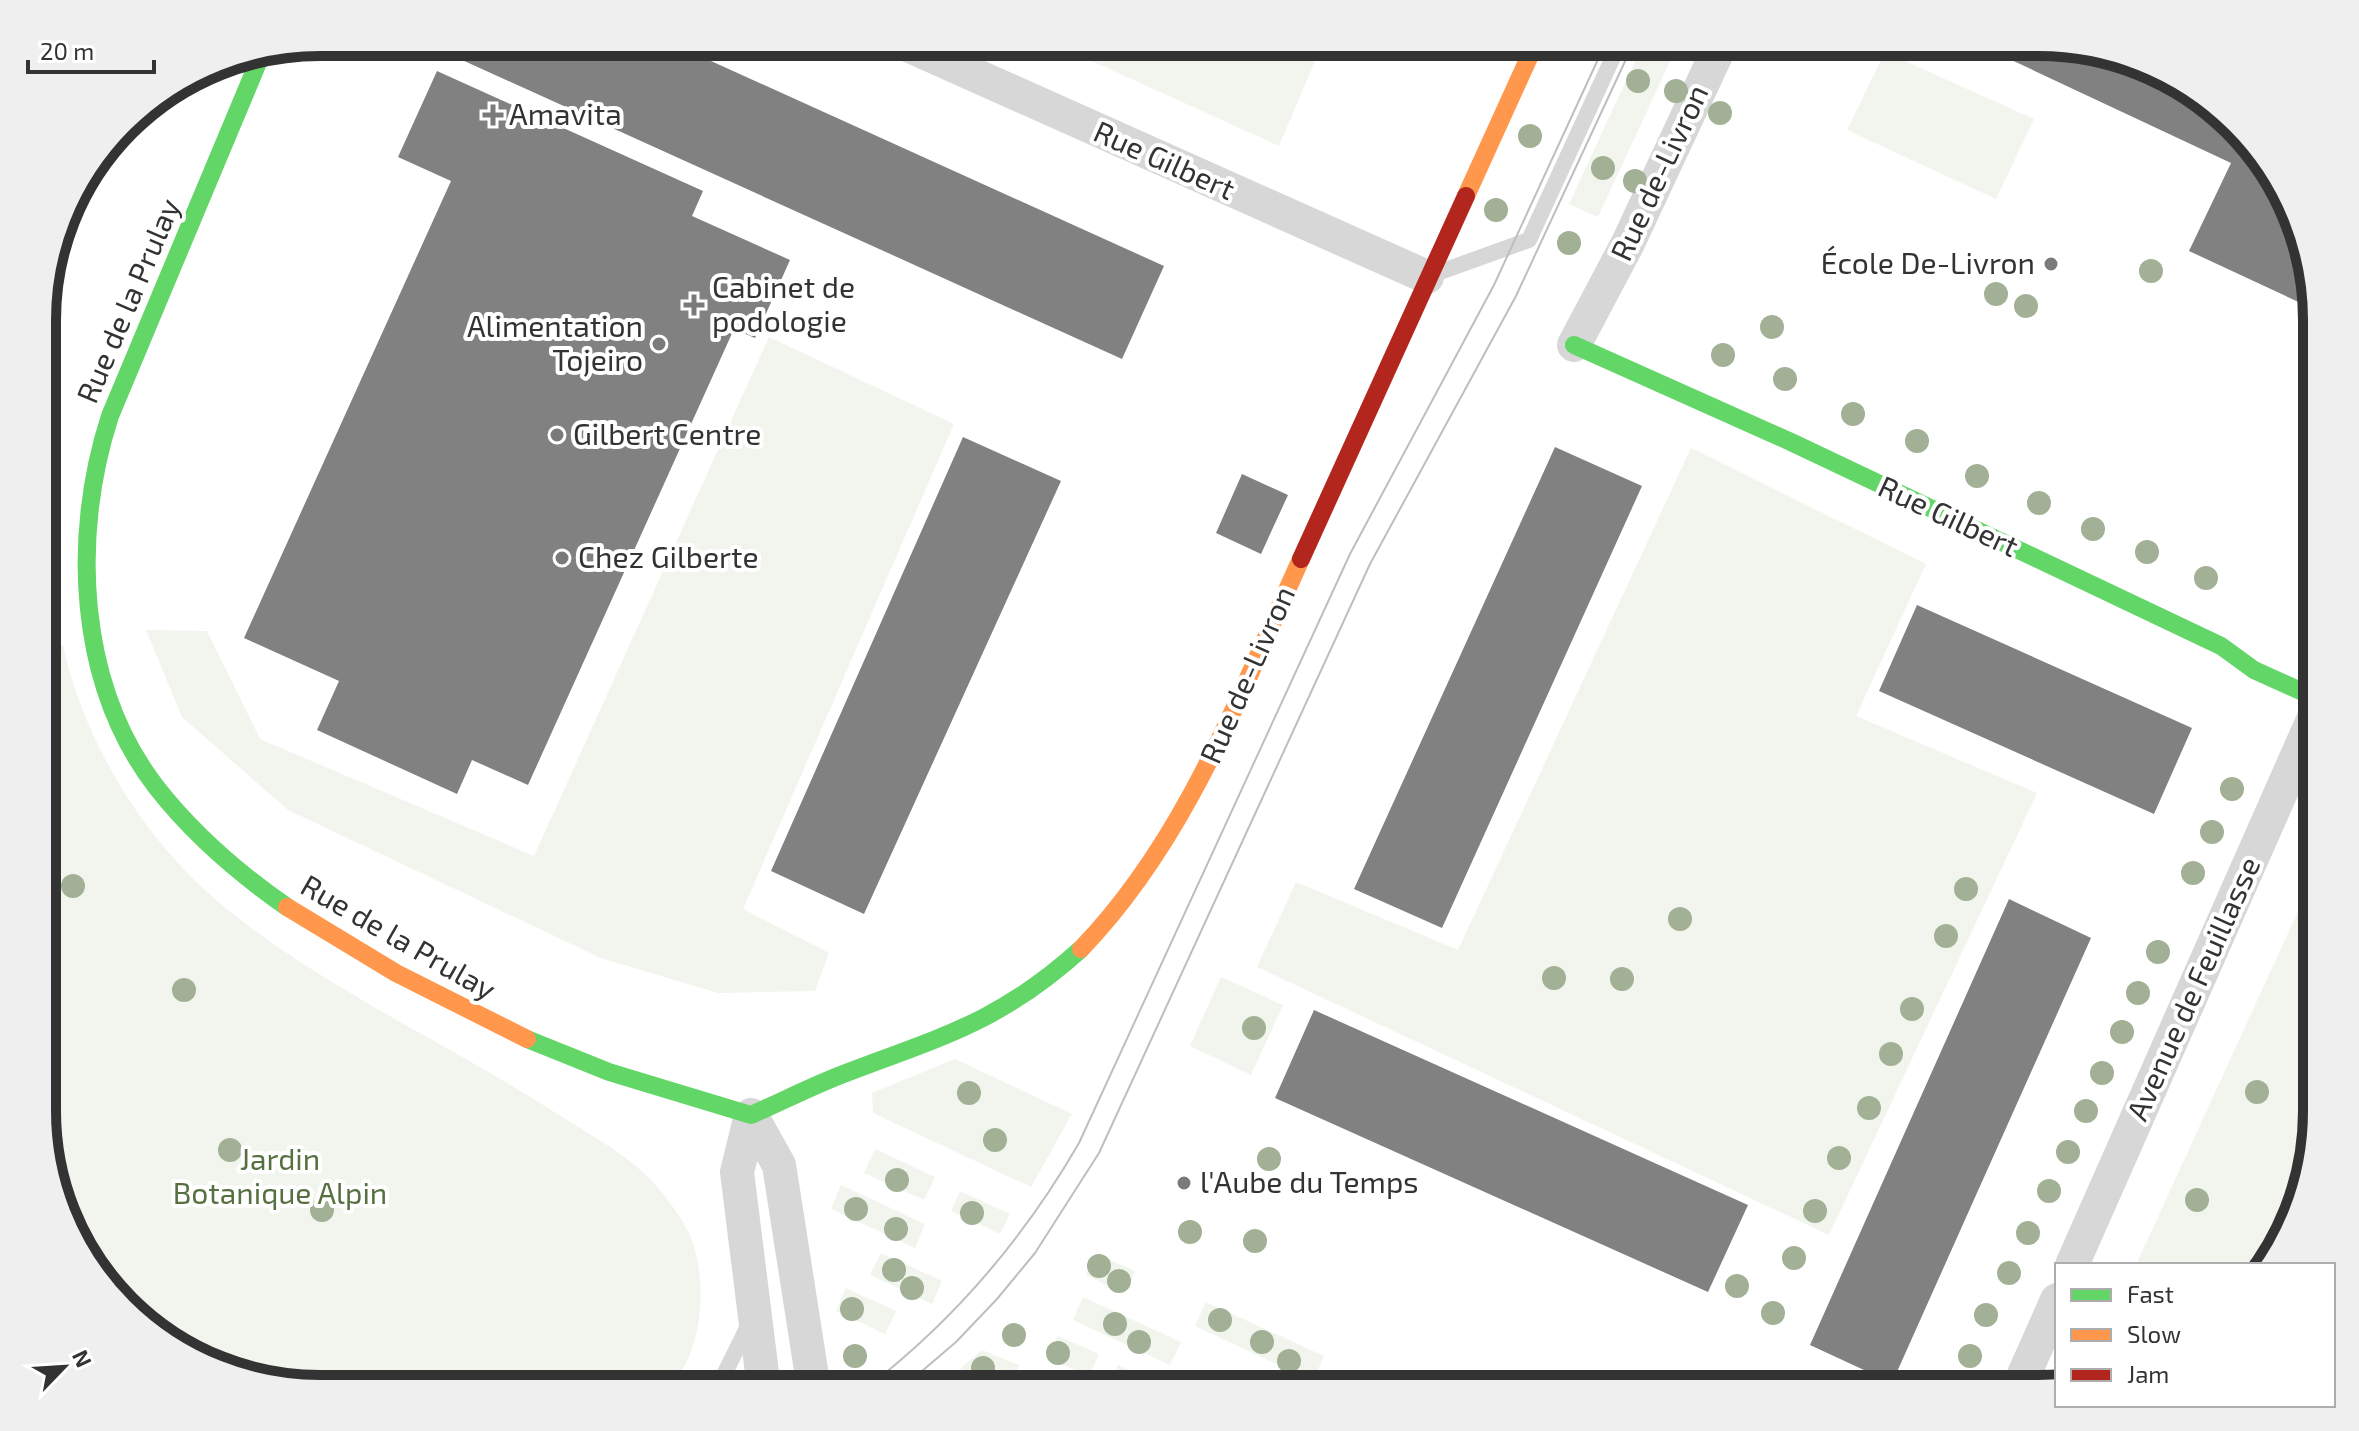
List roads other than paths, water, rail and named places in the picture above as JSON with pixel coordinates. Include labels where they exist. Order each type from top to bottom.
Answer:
[{"type":"street","name":"Rue de-Livron","points":[[751,1115],[847,1072],[907,1054],[988,1019],[1053,974],[1111,920],[1156,860],[1195,792],[1529,56]]},
{"type":"street","name":"Rue de-Livron","points":[[1574,345],[1628,243],[1715,56]]},
{"type":"street","name":"Rue Gilbert","points":[[934,57],[1427,277]]},
{"type":"street","name":"Rue de la Prulay","points":[[257,64],[115,399],[96,465],[88,522],[91,633],[100,675],[126,732],[151,778],[184,822],[218,854],[314,928],[498,1029],[593,1067],[751,1115]]},
{"type":"street","name":"Rue Gilbert","points":[[1574,345],[1791,442],[2221,646],[2254,670],[2302,692]]},
{"type":"street","name":"Avenue de Feuillasse","points":[[2073,1263],[2302,745]]},
{"type":"street","points":[[751,1115],[737,1172],[762,1375]]},
{"type":"street","points":[[751,1115],[779,1165],[812,1375]]},
{"type":"street","points":[[2024,1374],[2055,1305]]},
{"type":"lane","points":[[1427,277],[1529,240],[1613,56]]},
{"type":"lane","points":[[724,1375],[753,1315]]},
{"type":"tram line","points":[[883,1375],[928,1336],[984,1277],[1034,1213],[1079,1143],[1350,554],[1494,285],[1599,56]]},
{"type":"tram line","points":[[918,1375],[956,1342],[1035,1253],[1099,1153],[1370,564],[1516,296],[1627,56]]},
{"type":"place","name":"Amavita","points":[[493,115]]},
{"type":"place","name":"École De-Livron","points":[[2051,264]]},
{"type":"place","name":"Cabinet de podologie","points":[[694,305]]},
{"type":"place","name":"Alimentation Tojeiro","points":[[659,344]]},
{"type":"place","name":"Gilbert Centre","points":[[557,435]]},
{"type":"place","name":"Chez Gilberte","points":[[562,558]]},
{"type":"place","name":"l'Aube du Temps","points":[[1184,1183]]},
{"type":"park label","name":"Jardin Botanique Alpin","points":[[280,1177]]}]
